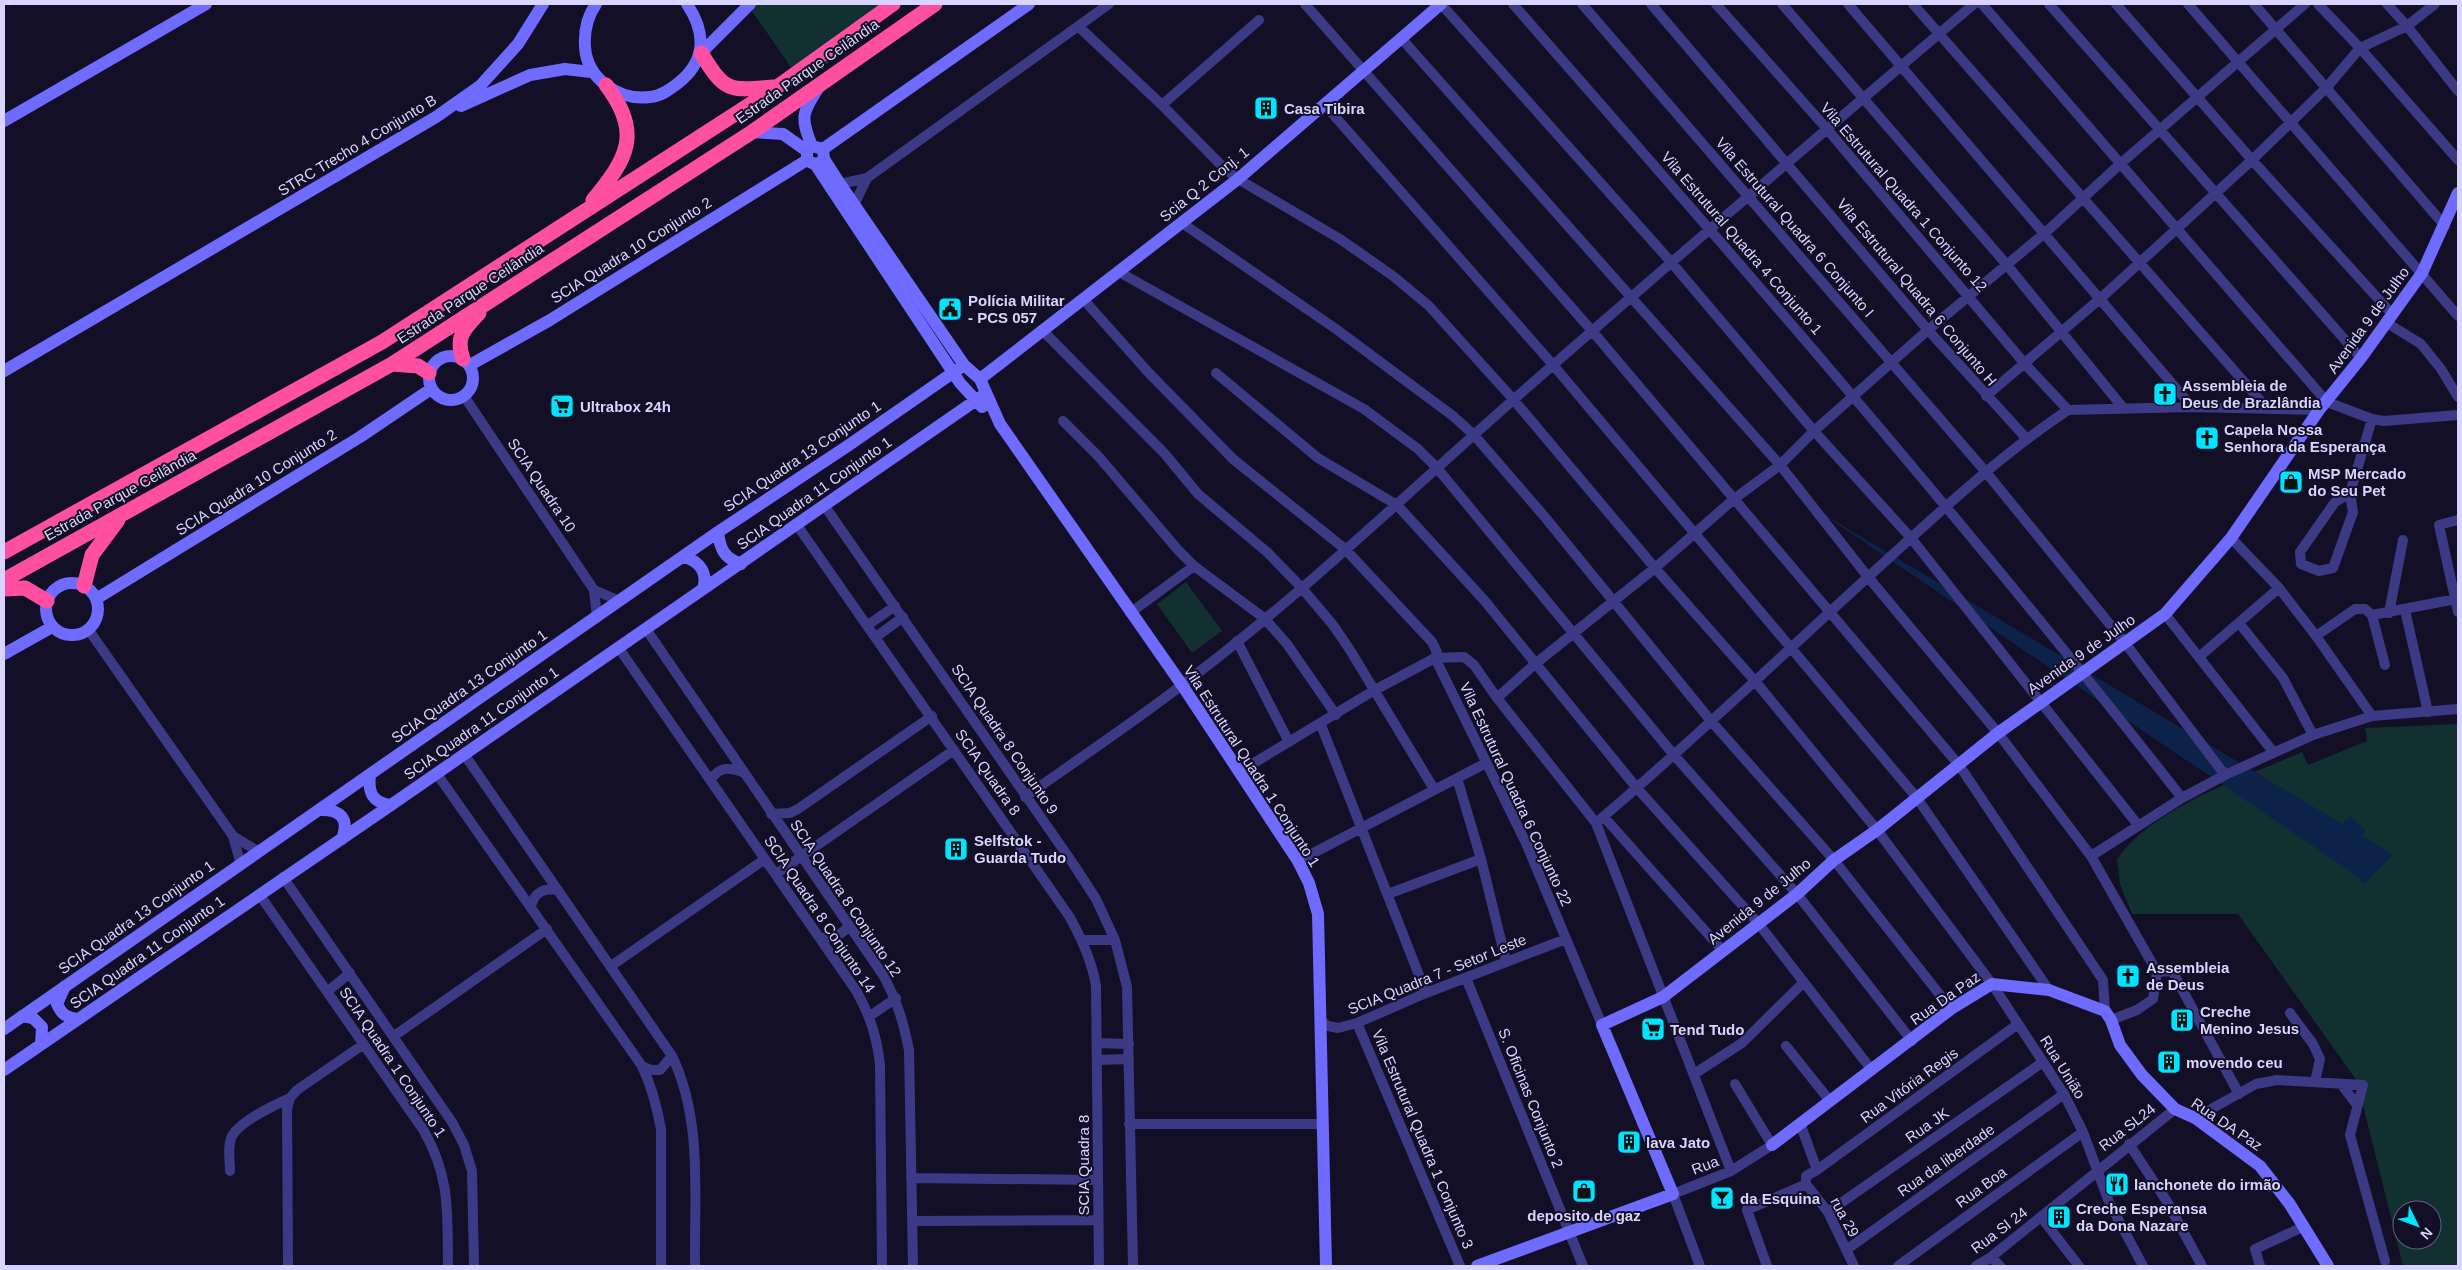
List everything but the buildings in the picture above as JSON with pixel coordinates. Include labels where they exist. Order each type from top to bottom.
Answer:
[{"type":"highway","name":"Estrada Parque Ceilândia","points":[[4,552],[382,342],[777,87],[893,4]]},
{"type":"highway","name":"Estrada Parque Ceilândia","points":[[4,580],[392,364],[752,132],[935,4]]},
{"type":"highway","points":[[701,53],[719,81],[730,88],[741,90],[777,87]]},
{"type":"highway","points":[[582,212],[619,167],[627,144],[625,119],[618,100],[606,85]]},
{"type":"highway","points":[[466,362],[458,345],[460,337],[478,315],[503,292]]},
{"type":"highway","points":[[392,364],[418,366],[429,373]]},
{"type":"highway","points":[[84,586],[92,554],[123,514]]},
{"type":"highway","points":[[4,589],[25,588],[47,601]]},
{"type":"street","points":[[4,121],[206,4]]},
{"type":"street","name":"STRC Trecho 4 Conjunto B","points":[[4,372],[436,117],[480,86],[518,44],[543,4]]},
{"type":"street","points":[[596,4],[588,20],[584,35],[585,53],[591,72],[606,85],[621,93],[638,97],[651,97],[664,93],[690,73],[701,53],[750,4]]},
{"type":"street","points":[[688,4],[699,28],[701,53]]},
{"type":"street","name":"SCIA Quadra 10 Conjunto 2","points":[[466,362],[558,315],[815,155],[1029,4]]},
{"type":"street","points":[[840,184],[867,178],[1110,4]]},
{"type":"street","points":[[1305,4],[1593,332],[1958,765],[2103,980],[2108,1015],[2137,1010],[2152,999],[2157,972],[2091,856],[1998,733],[1868,577],[1780,465],[1401,38]]},
{"type":"street","points":[[1441,4],[1671,262],[1814,431],[1911,538],[2138,825]]},
{"type":"street","name":"Scia Q 2 Conj. 1","points":[[980,379],[1084,300],[1238,178],[1441,4]]},
{"type":"street","name":"Vila Estrutural Quadra 4 Conjunto 1","points":[[1514,4],[1854,396],[2084,672],[2182,798]]},
{"type":"street","name":"Vila Estrutural Quadra 6 Conjunto I","points":[[1582,4],[1984,471],[2125,644],[2225,775]]},
{"type":"street","name":"Vila Estrutural Quadra 6 Conjunto H","points":[[1651,4],[1788,162],[1928,330],[2026,438]]},
{"type":"street","name":"Vila Estrutural Quadra 1 Conjunto 12","points":[[1716,4],[1827,130],[2025,364],[2068,410]]},
{"type":"street","points":[[1782,4],[2062,330],[2124,409]]},
{"type":"street","points":[[1848,4],[2101,298],[2192,407]]},
{"type":"street","points":[[1913,4],[2266,407]]},
{"type":"street","points":[[1025,797],[1182,685],[1237,641],[1397,505],[1514,399],[1710,228],[1974,4]]},
{"type":"street","points":[[1982,4],[2176,229],[2323,406]]},
{"type":"street","points":[[2050,4],[2361,358]]},
{"type":"street","points":[[2116,4],[2390,319],[2421,344],[2441,369],[2458,397]]},
{"type":"street","points":[[2188,4],[2458,316]]},
{"type":"street","points":[[2254,4],[2445,226]]},
{"type":"street","points":[[1497,698],[1535,664],[1655,568],[1734,499],[1780,465],[1814,431],[1928,330],[2045,233],[2119,164],[2305,4]]},
{"type":"street","points":[[2318,4],[2360,48],[2458,160]]},
{"type":"street","points":[[2387,4],[2407,26],[2458,91]]},
{"type":"street","points":[[1986,396],[2101,298],[2252,160],[2327,87],[2360,48],[2407,26],[2435,4]]},
{"type":"street","points":[[1162,105],[1258,20]]},
{"type":"street","name":"Rua União","points":[[1079,27],[1162,105],[1222,166],[1238,178],[1340,238],[1393,276],[1429,306],[1514,399],[1655,568],[1755,681],[1876,830],[1992,984],[2064,1094],[2099,1171]]},
{"type":"street","points":[[436,117],[530,75],[565,70],[591,72]]},
{"type":"street","points":[[823,82],[805,109],[803,118],[804,127],[815,155],[959,369],[980,379],[980,398]]},
{"type":"street","points":[[1324,104],[1554,366],[1917,798],[2049,990]]},
{"type":"street","points":[[752,132],[783,134],[815,155],[840,184],[854,204],[959,369]]},
{"type":"street","points":[[854,204],[867,178]]},
{"type":"street","name":"Avenida 9 de Julho","points":[[1602,1026],[1663,997],[1797,894],[1834,860],[1876,830],[1998,733],[2165,614],[2231,538],[2323,406],[2390,319],[2422,273],[2457,200]]},
{"type":"street","points":[[1182,222],[1336,328],[1453,416],[1474,435],[1544,516],[1711,721],[1834,860],[1951,1009]]},
{"type":"street","points":[[1119,272],[1364,409],[1418,449],[1437,468],[1674,755],[1797,894],[1912,1041]]},
{"type":"street","name":"Vila Estrutural Quadra 6 Conjunto 22","points":[[1084,300],[1148,372],[1232,459],[1345,549],[1432,642],[1437,652],[1436,658],[1526,844],[1602,1026]]},
{"type":"street","points":[[1042,331],[1165,454],[1198,494],[1266,552],[1301,587],[1333,625],[1434,789]]},
{"type":"street","points":[[455,356],[466,362],[474,380],[472,388],[460,399],[444,399],[435,396],[428,381],[429,373],[435,364],[444,358],[455,356]]},
{"type":"street","name":"Vila Estrutural Quadra 1 Conjunto 1","points":[[959,369],[960,383],[980,398],[1000,424],[1182,685],[1298,861],[1309,883],[1318,914],[1326,1266]]},
{"type":"street","name":"SCIA Quadra 13 Conjunto 1","points":[[4,1029],[718,532],[850,445],[959,369]]},
{"type":"street","points":[[1216,373],[1318,458],[1397,505],[1484,600],[1636,787],[1758,923],[1872,1069]]},
{"type":"street","name":"SCIA Quadra 10 Conjunto 2","points":[[96,599],[346,446],[431,389]]},
{"type":"street","name":"SCIA Quadra 10","points":[[464,396],[594,590],[597,617]]},
{"type":"street","name":"SCIA Quadra 11 Conjunto 1","points":[[4,1070],[259,894],[391,806],[980,398]]},
{"type":"street","points":[[1600,820],[1674,755],[1984,471],[2026,438],[2068,410],[2323,406],[2384,421],[2458,415]]},
{"type":"street","points":[[2350,493],[2335,502],[2300,552],[2301,564],[2319,571],[2333,568],[2353,512],[2350,493],[2372,419]]},
{"type":"street","points":[[1063,421],[1099,457],[1178,550],[1194,566],[1264,618],[1287,644],[1336,715]]},
{"type":"street","name":"SCIA Quadra 8 Conjunto 9","points":[[824,505],[904,618],[1096,899],[1115,940],[1127,987],[1133,1266]]},
{"type":"street","points":[[2458,520],[2439,525],[2458,612]]},
{"type":"street","name":"SCIA Quadra 8","points":[[798,525],[1069,916],[1082,940],[1093,968],[1096,986],[1099,1266]]},
{"type":"street","points":[[718,532],[719,544],[724,554],[730,560],[741,564]]},
{"type":"street","points":[[2231,538],[2279,588],[2316,636],[2372,716]]},
{"type":"street","points":[[2389,613],[2403,540]]},
{"type":"street","points":[[684,557],[693,560],[704,573],[706,580],[703,589]]},
{"type":"street","points":[[1130,613],[1194,566]]},
{"type":"street","points":[[73,583],[84,586],[96,599],[97,618],[88,629],[72,636],[60,633],[52,627],[47,618],[47,601],[53,591],[62,585],[73,583]]},
{"type":"street","points":[[2199,657],[2279,588]]},
{"type":"street","points":[[594,590],[620,601]]},
{"type":"street","points":[[2372,615],[2456,599]]},
{"type":"street","points":[[868,625],[895,606]]},
{"type":"street","points":[[2316,636],[2355,610],[2365,609],[2372,615],[2385,665]]},
{"type":"street","points":[[2405,610],[2428,712]]},
{"type":"street","points":[[2165,614],[2274,753]]},
{"type":"street","points":[[876,636],[904,618]]},
{"type":"street","points":[[2239,622],[2282,678],[2313,735]]},
{"type":"street","points":[[4,654],[52,627]]},
{"type":"street","points":[[88,629],[234,836],[241,865]]},
{"type":"street","name":"SCIA Quadra 8 Conjunto 12","points":[[646,629],[742,772],[883,975],[896,998],[903,1017],[909,1050],[913,1266]]},
{"type":"street","points":[[1237,641],[1289,742]]},
{"type":"street","name":"SCIA Quadra 8 Conjunto 14","points":[[618,647],[857,992],[870,1016],[877,1037],[880,1065],[882,1266]]},
{"type":"street","points":[[1239,772],[1321,725],[1373,691],[1436,658],[1464,657],[1474,665],[1497,698],[1600,820],[1723,951]]},
{"type":"street","points":[[2091,856],[2182,798],[2225,775],[2313,735],[2372,716],[2458,709]]},
{"type":"street","points":[[771,814],[790,813],[798,809],[932,716]]},
{"type":"street","points":[[1321,725],[1426,993]]},
{"type":"street","points":[[776,874],[954,750]]},
{"type":"street","points":[[464,754],[611,966],[672,1056],[681,1074],[690,1112],[693,1142],[694,1266]]},
{"type":"street","points":[[1298,861],[1486,763]]},
{"type":"street","points":[[711,779],[716,772],[725,768],[742,772]]},
{"type":"street","points":[[437,774],[642,1066],[657,1108],[661,1129],[661,1266]]},
{"type":"street","points":[[370,775],[369,785],[374,800],[391,806]]},
{"type":"street","points":[[1457,778],[1481,859],[1506,961]]},
{"type":"street","points":[[319,810],[330,809],[338,813],[345,822],[346,829],[342,839]]},
{"type":"street","points":[[1600,820],[1663,997],[1731,1171]]},
{"type":"street","points":[[234,836],[259,852]]},
{"type":"street","points":[[611,966],[765,859]]},
{"type":"street","points":[[1388,894],[1481,859]]},
{"type":"street","points":[[284,877],[452,1122],[464,1145],[472,1171],[474,1266]]},
{"type":"street","points":[[531,906],[534,898],[540,891],[549,888],[558,890]]},
{"type":"street","name":"SCIA Quadra 1 Conjunto 1","points":[[259,894],[424,1130],[437,1154],[444,1176],[446,1196],[448,1266]]},
{"type":"street","points":[[820,938],[836,937],[849,927]]},
{"type":"street","points":[[394,1036],[547,929]]},
{"type":"street","name":"SCIA Quadra 7 - Setor Leste","points":[[1320,1020],[1328,1026],[1338,1028],[1357,1023],[1426,993],[1566,939]]},
{"type":"street","points":[[1082,940],[1115,940]]},
{"type":"street","points":[[2157,972],[2172,971],[2239,1094]]},
{"type":"street","points":[[328,991],[350,972]]},
{"type":"street","name":"S. Oficinas Conjunto 2","points":[[1466,978],[1570,1230],[1583,1266]]},
{"type":"street","points":[[1694,1074],[1742,1043],[1804,982]]},
{"type":"street","name":"Rua Da Paz","points":[[1772,1145],[1912,1041],[1951,1009],[1992,984],[2049,990],[2108,1015],[2120,1045],[2142,1075],[2175,1108]]},
{"type":"street","points":[[65,986],[57,1004],[61,1014],[78,1019]]},
{"type":"street","points":[[870,1016],[896,998]]},
{"type":"street","points":[[2290,1013],[2320,1058],[2315,1082]]},
{"type":"street","points":[[22,1016],[33,1018],[42,1027],[41,1044]]},
{"type":"street","name":"Vila Estrutural Quadra 1 Conjunto 3","points":[[1357,1023],[1460,1266]]},
{"type":"street","name":"Rua Vitória Regis","points":[[1806,1184],[1806,1176],[1817,1170],[2018,1024]]},
{"type":"street","points":[[1602,1026],[1673,1194],[1700,1266]]},
{"type":"street","points":[[1098,1043],[1129,1044]]},
{"type":"street","points":[[230,1171],[230,1145],[233,1135],[241,1126],[290,1098],[297,1090],[364,1044]]},
{"type":"street","points":[[1786,1046],[1830,1101]]},
{"type":"street","points":[[642,1066],[652,1070],[660,1070],[672,1056]]},
{"type":"street","points":[[1098,1060],[1129,1059]]},
{"type":"street","name":"Rua JK","points":[[1828,1212],[2043,1062]]},
{"type":"street","points":[[2195,1118],[2256,1084],[2277,1080],[2363,1085],[2350,1135],[2385,1261]]},
{"type":"street","points":[[1735,1084],[1772,1145]]},
{"type":"street","points":[[2341,1084],[2357,1105]]},
{"type":"street","name":"Rua da liberdade","points":[[1846,1250],[2064,1094]]},
{"type":"street","points":[[288,1266],[287,1109],[290,1098]]},
{"type":"street","name":"Rua DA Paz","points":[[2175,1108],[2195,1118],[2260,1166],[2289,1203],[2328,1266]]},
{"type":"street","name":"Rua SL24","points":[[2099,1171],[2129,1144],[2175,1108]]},
{"type":"street","points":[[1129,1124],[1322,1124]]},
{"type":"street","points":[[1800,1124],[1817,1170]]},
{"type":"street","name":"Rua Boa","points":[[1898,1266],[2082,1132]]},
{"type":"street","points":[[2129,1144],[2166,1200],[2202,1266]]},
{"type":"street","name":"Rua","points":[[1673,1194],[1731,1171],[1772,1145]]},
{"type":"street","points":[[2099,1171],[2109,1202],[2143,1266]]},
{"type":"street","name":"Rua Sl 24","points":[[1976,1266],[1991,1257],[2099,1171]]},
{"type":"street","points":[[911,1178],[1098,1180]]},
{"type":"street","points":[[1767,1266],[1747,1210],[1806,1184]]},
{"type":"street","name":"rua 29","points":[[1806,1184],[1828,1212],[1854,1266]]},
{"type":"street","points":[[1477,1266],[1570,1230],[1673,1194]]},
{"type":"street","name":"Rua Sl 24","points":[[2040,1217],[2079,1266]]},
{"type":"street","points":[[912,1221],[1098,1220]]},
{"type":"street","points":[[2260,1266],[2255,1250],[2303,1227]]},
{"type":"street","points":[[1991,1257],[2000,1266]]},
{"type":"green space","points":[[747,4],[904,4],[802,83]]},
{"type":"green space","points":[[1186,582],[1222,631],[1192,653],[1157,604]]},
{"type":"green space","points":[[2458,724],[2458,1266],[2403,1266],[2399,1250],[2442,1250],[2442,1200],[2392,1200],[2392,1222],[2357,1081],[2238,914],[2132,914],[2120,884],[2117,859],[2133,840],[2153,824],[2177,809],[2228,783],[2302,752],[2308,765],[2367,741],[2365,728]]},
{"type":"water","points":[[1815,509],[2342,824],[2350,816],[2366,831],[2362,836],[2393,854],[2365,884],[2350,871]]},
{"type":"place","name":"Casa Tibira","points":[[1266,108]]},
{"type":"place","name":"Polícia Militar - PCS 057","points":[[950,309]]},
{"type":"place","name":"Assembleia de Deus de Brazlândia","points":[[2165,394]]},
{"type":"place","name":"Ultrabox 24h","points":[[562,406]]},
{"type":"place","name":"Capela Nossa Senhora da Esperança","points":[[2207,438]]},
{"type":"place","name":"MSP Mercado do Seu Pet","points":[[2291,482]]},
{"type":"place","name":"Selfstok - Guarda Tudo","points":[[956,849]]},
{"type":"place","name":"Assembleia de Deus","points":[[2128,976]]},
{"type":"place","name":"Creche Menino Jesus","points":[[2182,1020]]},
{"type":"place","name":"Tend Tudo","points":[[1653,1029]]},
{"type":"place","name":"movendo ceu","points":[[2169,1062]]},
{"type":"place","name":"lava Jato","points":[[1629,1142]]},
{"type":"place","name":"lanchonete do irmão","points":[[2117,1184]]},
{"type":"place","name":"deposito de gaz","points":[[1584,1191]]},
{"type":"place","name":"da Esquina","points":[[1722,1198]]},
{"type":"place","name":"Creche Esperansa da Dona Nazare","points":[[2059,1217]]}]
